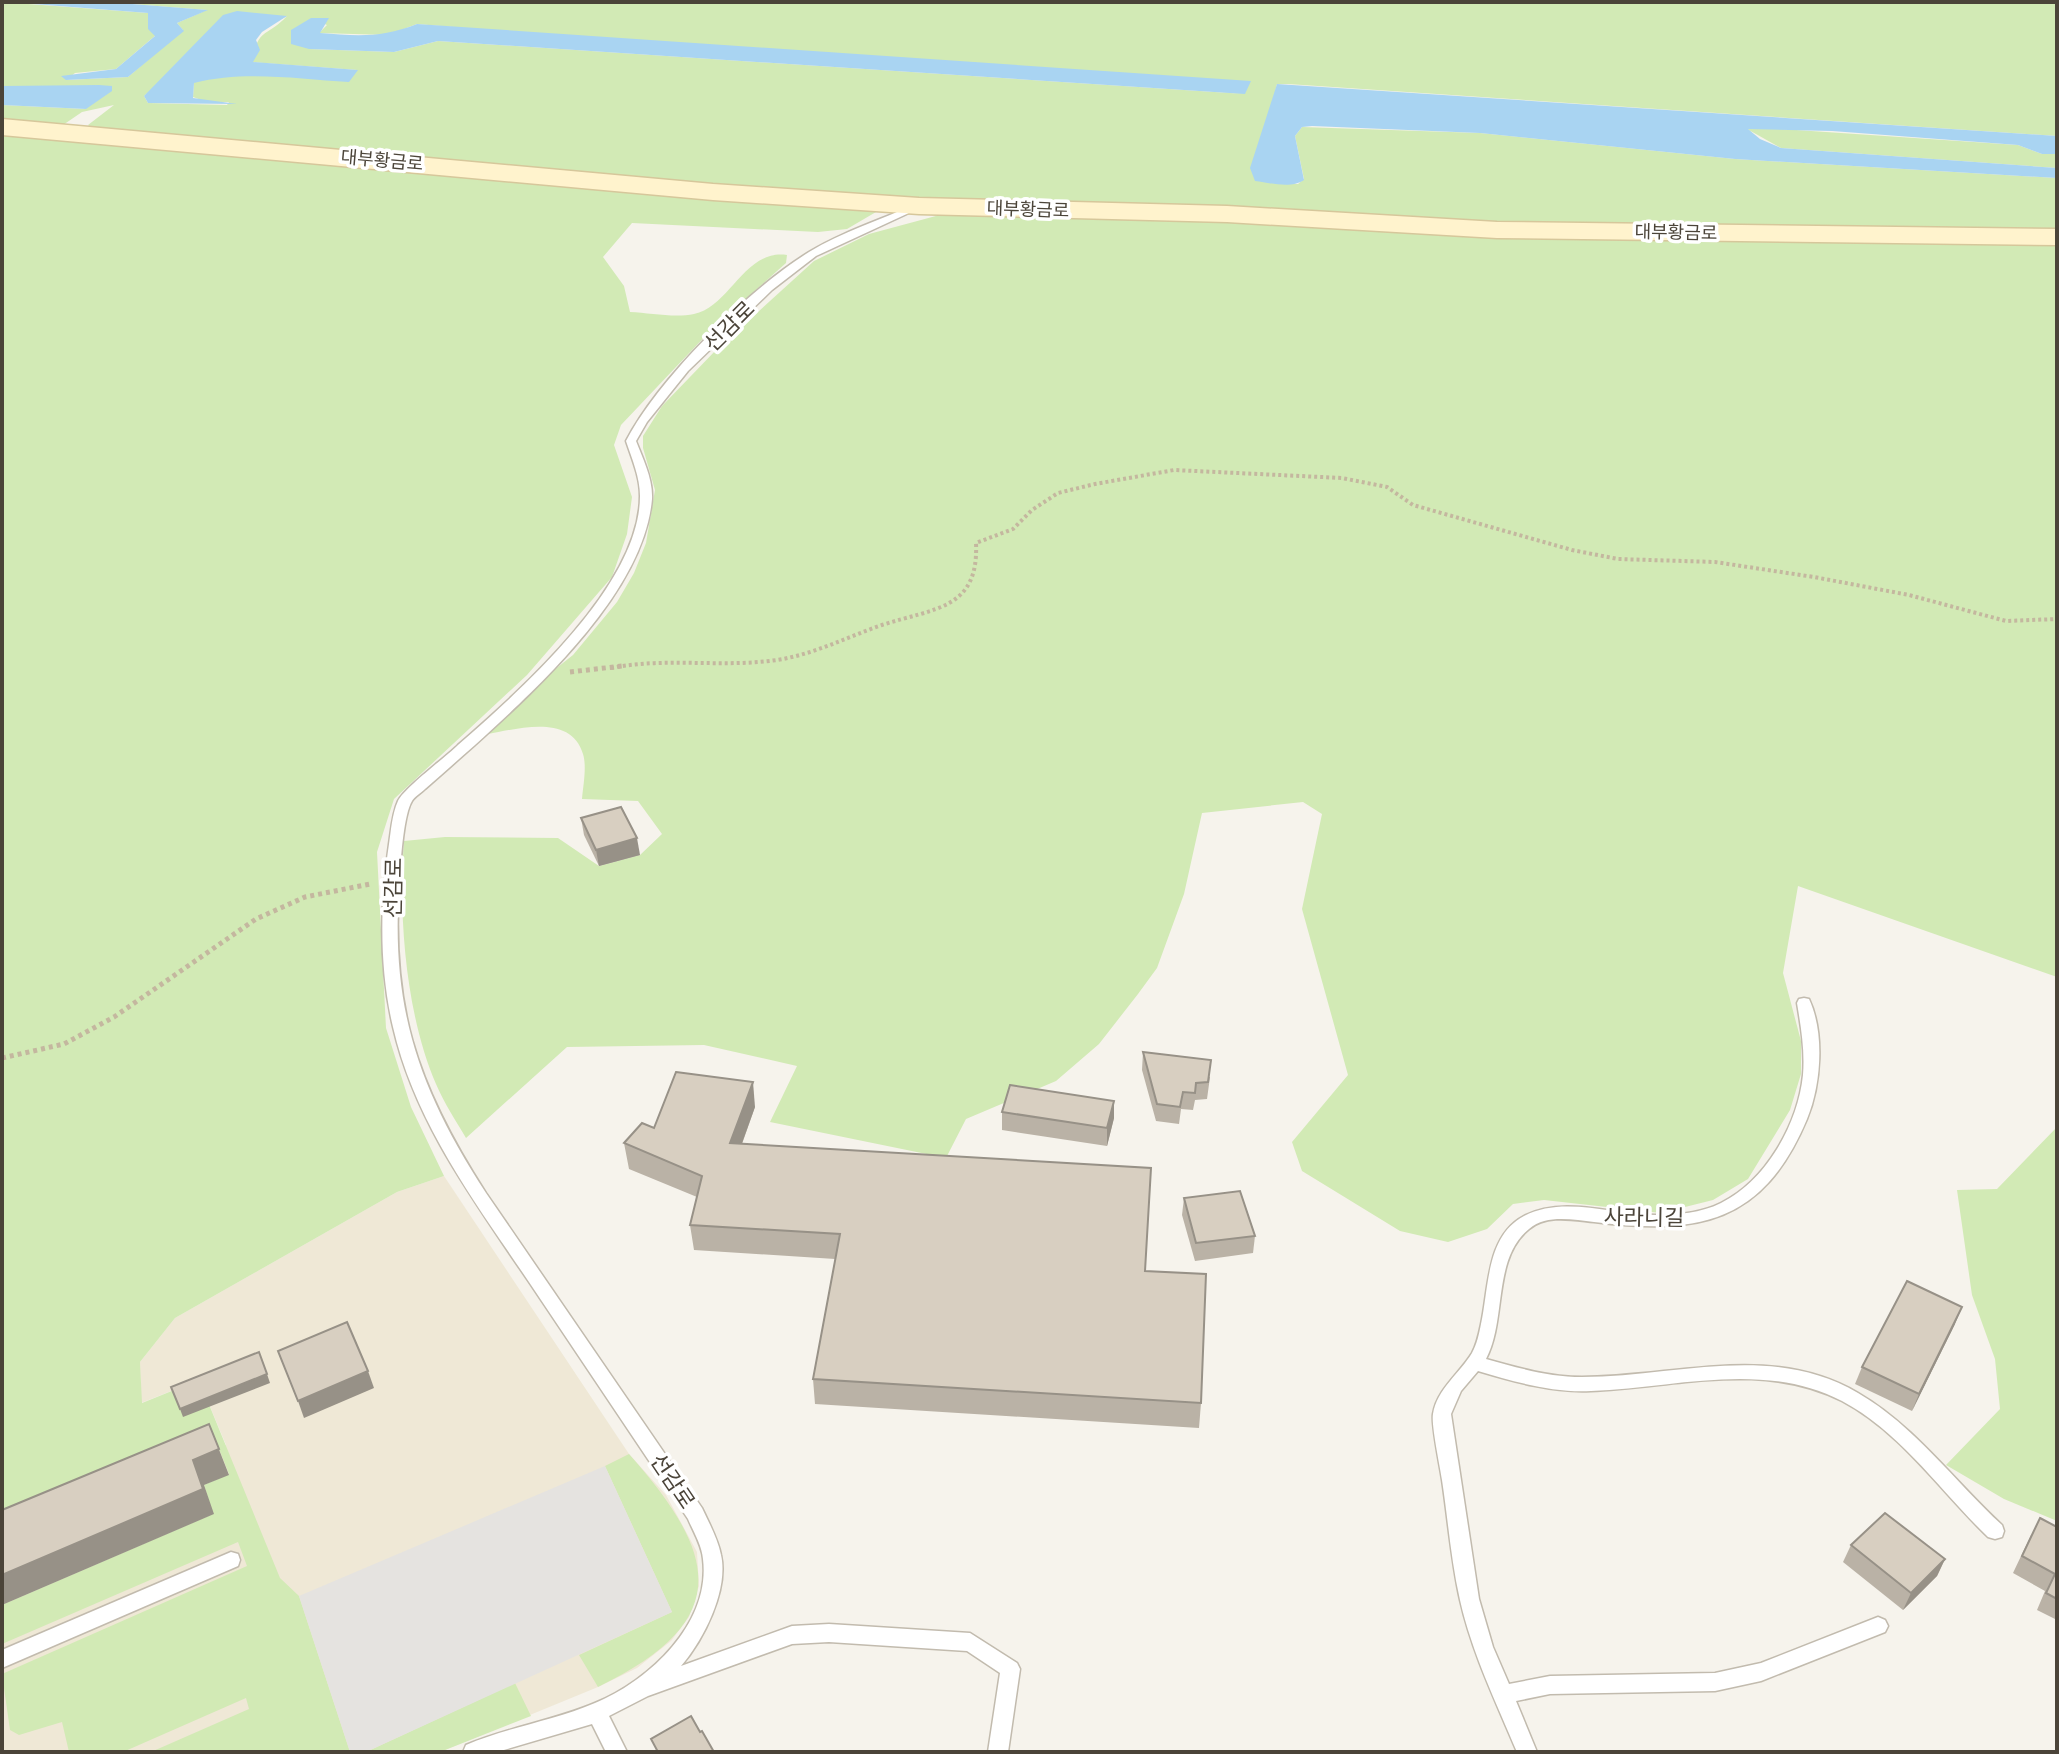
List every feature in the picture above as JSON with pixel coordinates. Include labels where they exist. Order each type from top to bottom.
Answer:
[{"type":"main road","name":"대부황금로","points":[[2,127],[713,192],[919,206],[1227,214],[1497,230],[2057,237]]},
{"type":"lane","name":"선감로","points":[[473,1752],[597,1713],[633,1693],[679,1659],[703,1617],[714,1563],[695,1514],[461,1168],[420,1085],[407,1052],[399,1016],[390,876],[396,831],[405,800],[592,621],[622,577],[639,536],[646,501],[643,472],[631,441],[636,427],[658,399],[785,274],[814,253],[919,206]]},
{"type":"lane","name":"사라니길","points":[[1527,1752],[1483,1647],[1469,1599],[1442,1414],[1454,1387],[1482,1352],[1499,1268],[1510,1237],[1525,1222],[1547,1214],[1678,1222],[1717,1213],[1754,1193],[1786,1145],[1807,1098],[1814,1069],[1813,1040],[1804,1003]]},
{"type":"lane","points":[[1474,1363],[1511,1374],[1590,1384],[1730,1368],[1807,1378],[1849,1396],[1892,1425],[1960,1500],[1995,1531]]},
{"type":"lane","points":[[2,1659],[231,1560]]},
{"type":"lane","points":[[1502,1695],[1550,1685],[1715,1682],[1761,1672],[1878,1626]]},
{"type":"lane","name":"선감로","points":[[633,1693],[792,1635],[829,1633],[970,1642],[1010,1669],[998,1752]]},
{"type":"lane","points":[[597,1713],[617,1752]]},
{"type":"path","points":[[543,670],[584,673],[637,663],[740,662],[795,657],[887,624],[934,613],[965,593],[979,566],[976,543],[1013,529],[1032,510],[1058,493],[1174,470],[1342,478],[1387,487],[1413,505],[1572,550],[1618,559],[1715,562],[1814,577],[1909,595],[2006,621],[2057,619]]},
{"type":"path","points":[[2,1058],[64,1044],[114,1017],[256,919],[305,897],[362,887],[390,876]]},
{"type":"shaded area","points":[[444,1176],[629,1454],[666,1495],[697,1552],[699,1586],[689,1617],[671,1641],[637,1668],[598,1687],[440,1752],[2,1752],[2,1540],[226,1445],[199,1380],[141,1403],[140,1362],[175,1318],[397,1192]]},
{"type":"shaded area","points":[[605,1466],[672,1612],[366,1752],[350,1752],[299,1596]]},
{"type":"green space","points":[[2,2],[148,13],[156,35],[116,69],[75,73],[66,80],[128,77],[183,30],[177,23],[207,10],[107,2],[2057,2],[2057,136],[1288,84],[1277,84],[1268,120],[1277,184],[1298,184],[1304,179],[1295,136],[1302,127],[1480,133],[1735,159],[2057,178],[2057,232],[1576,225],[869,199],[93,131],[88,125],[114,105],[82,112],[63,125],[2,123],[2,105],[86,109],[50,88],[2,86]],"holes":[[[287,16],[260,38],[252,62],[357,70],[217,77],[194,82],[193,97],[207,102],[229,102],[227,105],[148,103],[144,96],[159,83]],[[311,18],[327,25],[319,33],[388,35],[417,24],[1245,94],[438,41],[394,52],[309,49]]]},
{"type":"green space","points":[[1747,129],[2018,145],[2042,154],[2057,154],[2057,168],[1781,148]]},
{"type":"green space","points":[[2,132],[867,207],[876,212],[847,229],[818,232],[632,223],[603,257],[624,286],[630,312],[679,316],[707,309],[759,261],[787,255],[786,263],[711,330],[621,425],[614,445],[632,497],[627,534],[612,577],[527,675],[394,799],[377,852],[386,1028],[411,1107],[444,1176],[397,1192],[175,1318],[140,1362],[142,1403],[199,1380],[280,1578],[299,1596],[350,1752],[151,1752],[249,1709],[246,1698],[123,1752],[69,1752],[62,1722],[19,1735],[10,1730],[2,1674],[247,1566],[238,1542],[2,1644],[2,1605],[213,1514],[204,1485],[229,1474],[219,1449],[2,1540]]},
{"type":"green space","points":[[947,213],[2057,242],[2057,977],[1798,886],[1783,973],[1801,1041],[1801,1074],[1790,1110],[1748,1179],[1713,1200],[1661,1213],[1544,1200],[1513,1204],[1487,1229],[1448,1242],[1400,1231],[1302,1171],[1292,1142],[1348,1075],[1302,909],[1322,814],[1303,802],[1202,813],[1184,894],[1157,968],[1138,994],[1099,1044],[1056,1081],[966,1119],[946,1158],[770,1122],[797,1066],[704,1045],[567,1047],[466,1138],[436,1084],[411,997],[402,901],[404,841],[445,837],[558,838],[599,866],[640,855],[662,834],[638,801],[582,799],[583,754],[577,741],[567,733],[555,728],[528,727],[488,734],[539,682],[573,655],[617,602],[634,573],[646,543],[655,490],[643,448],[643,436],[662,406],[716,350],[814,261],[869,234]]},
{"type":"green space","points":[[2057,1127],[2057,1521],[2004,1499],[1946,1465],[2000,1409],[1995,1359],[1972,1295],[1957,1190],[1997,1189]]},
{"type":"green space","points":[[629,1454],[682,1524],[695,1555],[698,1584],[691,1612],[673,1638],[642,1663],[598,1687],[579,1655],[672,1612],[605,1466]]},
{"type":"green space","points":[[515,1683],[531,1716],[440,1752],[366,1752]]},
{"type":"water","points":[[8,2],[107,2],[208,10],[177,23],[184,31],[128,77],[66,80],[61,76],[116,69],[155,36],[148,29],[148,13]]},
{"type":"water","points":[[237,11],[287,16],[262,32],[256,40],[260,50],[253,62],[358,70],[349,82],[251,76],[194,83],[193,98],[237,104],[148,103],[144,96],[223,15]]},
{"type":"water","points":[[311,18],[329,18],[320,33],[333,34],[381,34],[417,24],[1251,81],[1245,94],[438,41],[394,52],[309,49],[291,44],[291,30]]},
{"type":"water","points":[[1277,84],[2057,136],[2057,154],[2042,154],[2018,145],[1832,131],[1748,129],[1760,139],[1781,148],[2057,168],[2057,178],[1735,159],[1480,133],[1312,126],[1302,127],[1295,136],[1304,180],[1287,185],[1274,184],[1255,181],[1250,168]]},
{"type":"water","points":[[2,86],[112,86],[112,91],[86,109],[2,105]]},
{"type":"building","points":[[621,807],[637,838],[596,850],[581,818]]},
{"type":"building","points":[[1143,1052],[1211,1060],[1208,1082],[1196,1083],[1195,1093],[1183,1092],[1180,1107],[1157,1104]]},
{"type":"building","points":[[676,1072],[753,1082],[730,1143],[1151,1168],[1145,1271],[1206,1274],[1201,1403],[813,1379],[840,1234],[690,1225],[702,1176],[624,1143],[642,1123],[654,1128]]},
{"type":"building","points":[[1010,1085],[1114,1101],[1107,1128],[1002,1112]]},
{"type":"building","points":[[1240,1191],[1255,1236],[1196,1243],[1184,1198]]},
{"type":"building","points":[[1907,1281],[1962,1307],[1919,1394],[1862,1367]]},
{"type":"building","points":[[347,1322],[368,1371],[298,1401],[278,1351]]},
{"type":"building","points":[[259,1352],[267,1374],[180,1409],[171,1387]]},
{"type":"building","points":[[209,1424],[219,1449],[193,1460],[203,1489],[2,1575],[2,1510]]},
{"type":"building","points":[[1885,1513],[1945,1559],[1911,1593],[1851,1545]]},
{"type":"building","points":[[2040,1518],[2057,1527],[2057,1599],[2046,1593],[2055,1574],[2022,1556]]},
{"type":"building","points":[[691,1716],[714,1752],[658,1752],[651,1739]]}]
